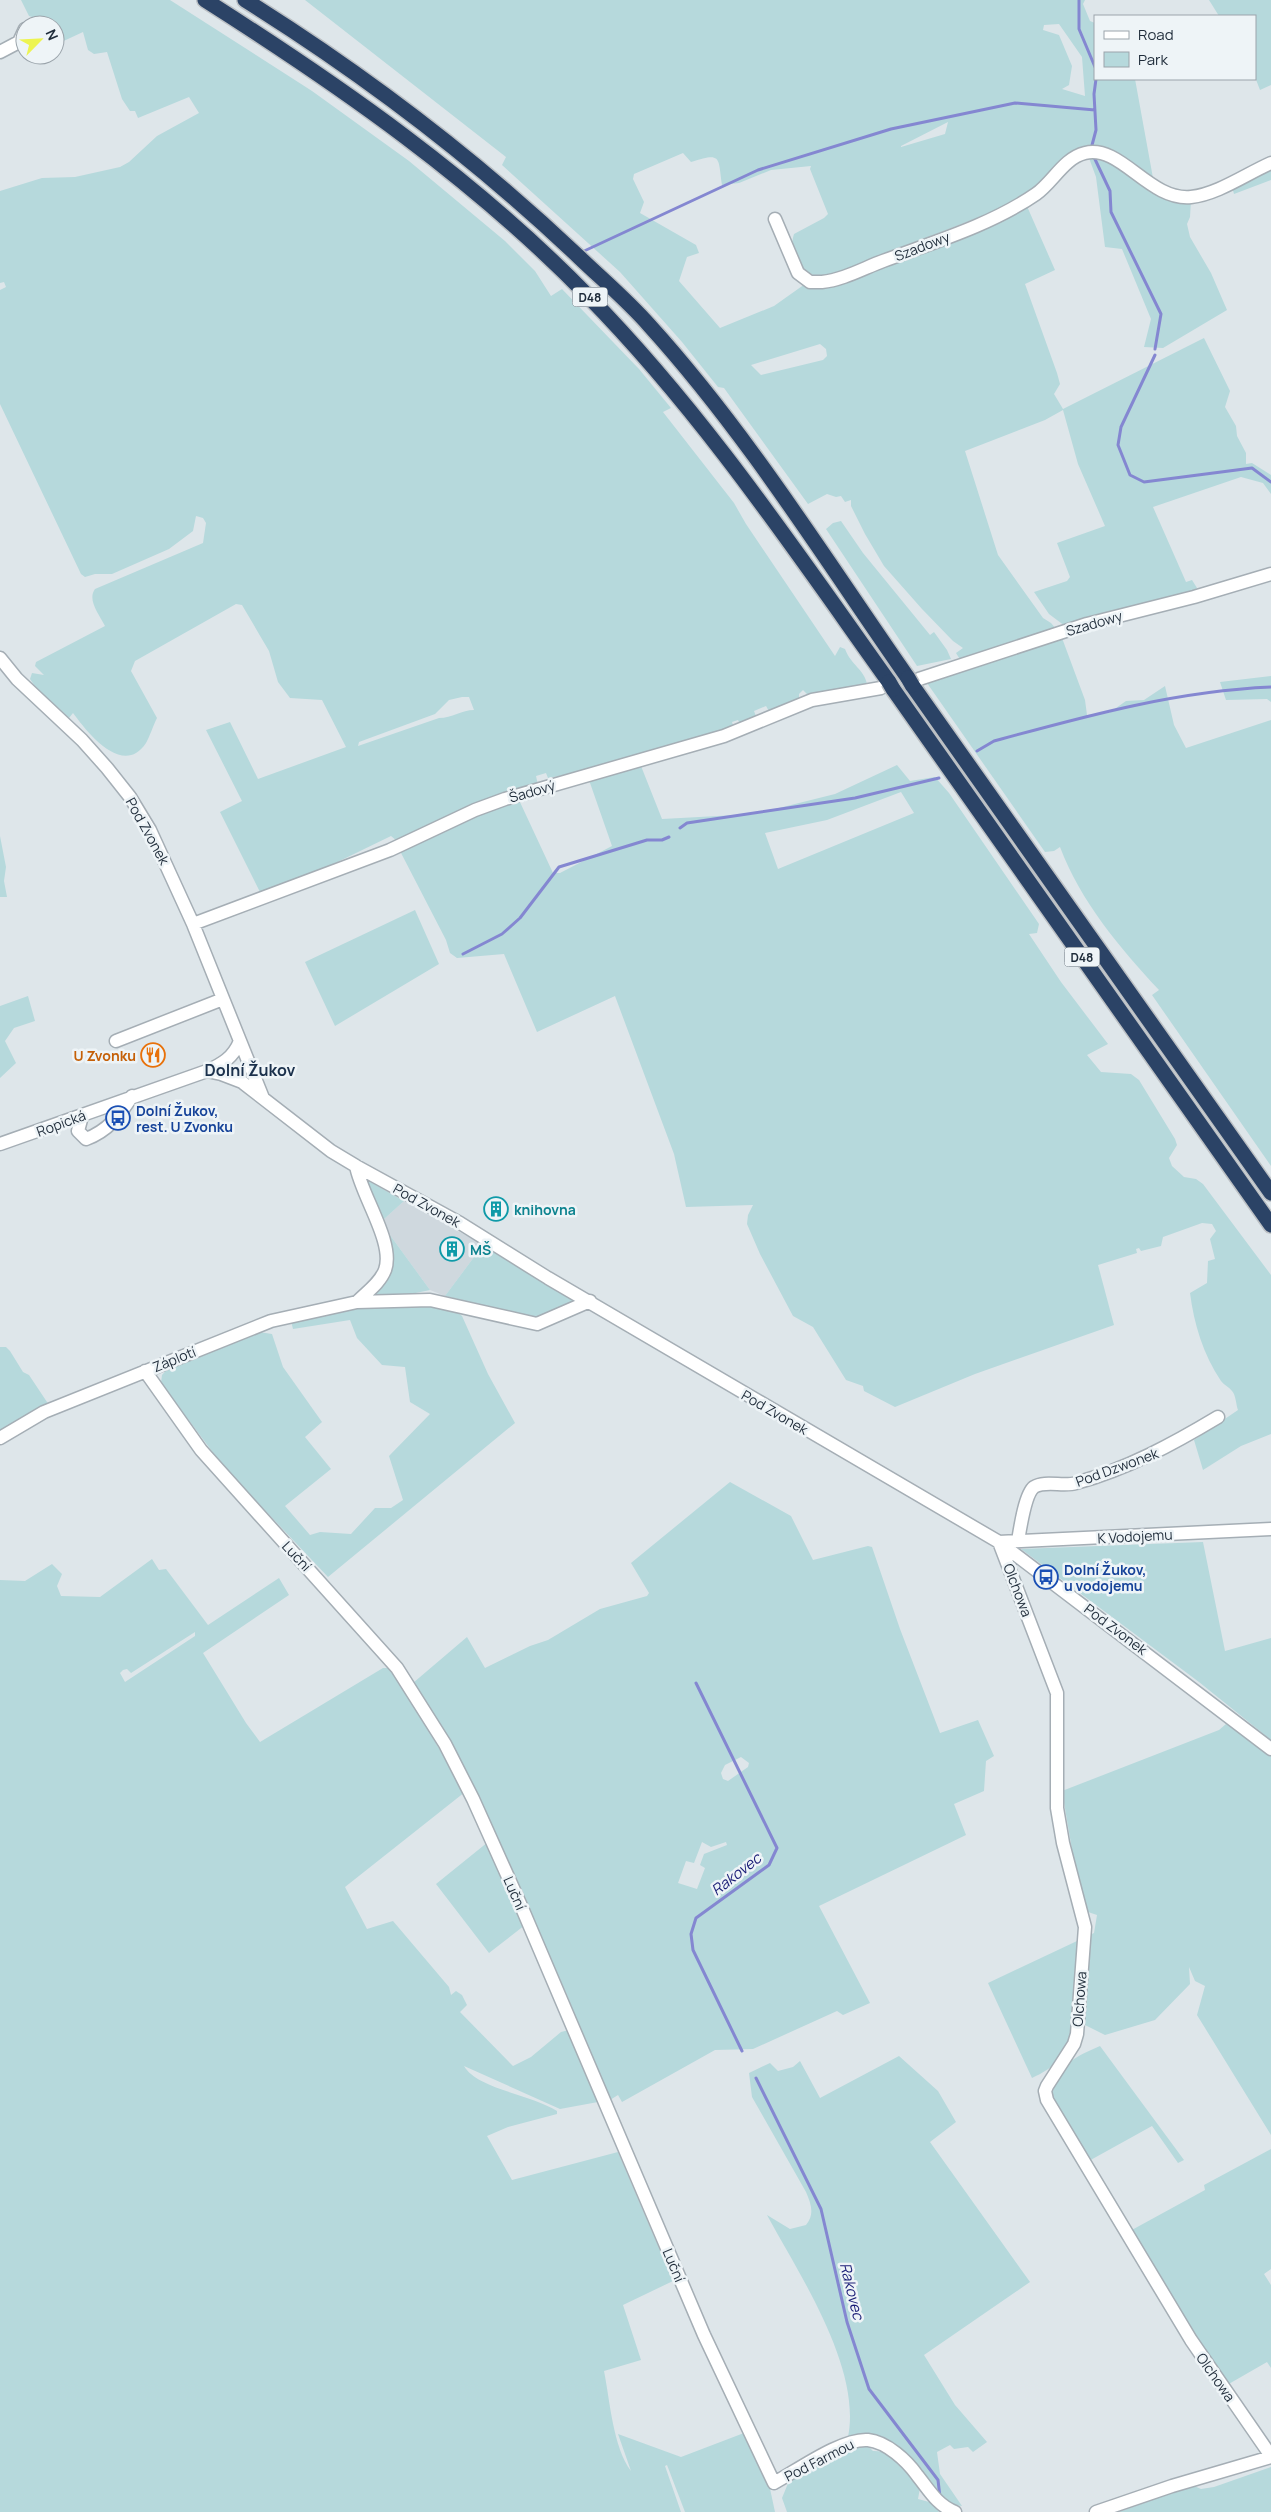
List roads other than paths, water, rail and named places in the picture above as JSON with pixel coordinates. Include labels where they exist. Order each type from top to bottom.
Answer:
[{"type":"highway","name":"D48","points":[[205,0],[323,76],[413,141],[466,183],[556,263],[648,361],[710,435],[1271,1225]]},
{"type":"highway","name":"D48","points":[[245,0],[374,86],[460,151],[534,215],[634,309],[698,383],[766,472],[1271,1193]]},
{"type":"street","points":[[0,52],[15,44]]},
{"type":"street","name":"Szadowy","points":[[775,219],[798,273],[810,282],[829,281],[938,240],[1017,205],[1048,184],[1076,156],[1092,152],[1110,156],[1150,185],[1167,194],[1190,197],[1210,192],[1271,163]]},
{"type":"street","name":"Szadowy","points":[[913,681],[1087,624],[1194,597],[1271,574]]},
{"type":"street","name":"Pod Zvonek","points":[[0,658],[17,678],[82,740],[130,797],[164,856],[264,1098]]},
{"type":"street","name":"Šadový","points":[[193,924],[390,850],[475,810],[505,799],[724,736],[812,700],[888,686]]},
{"type":"street","points":[[116,1041],[223,999]]},
{"type":"street","points":[[206,1071],[225,1062],[236,1051],[240,1041]]},
{"type":"street","name":"Pod Zvonek","points":[[206,1071],[242,1082],[331,1151],[460,1223],[1000,1542],[1271,1749]]},
{"type":"street","name":"Ropická","points":[[0,1144],[206,1071]]},
{"type":"street","points":[[82,1116],[78,1131],[86,1139],[100,1134],[118,1118],[132,1096]]},
{"type":"street","name":"Záplotí","points":[[356,1166],[359,1182],[385,1244],[388,1259],[378,1283],[357,1302]]},
{"type":"street","name":"Záplotí","points":[[0,1438],[44,1412],[271,1321],[357,1302],[430,1300],[537,1324],[590,1301]]},
{"type":"street","name":"Luční","points":[[145,1371],[201,1450],[397,1668],[445,1744],[473,1799],[522,1908],[704,2336],[774,2483]]},
{"type":"street","name":"Pod Dzwonek","points":[[1018,1541],[1028,1495],[1034,1487],[1042,1484],[1075,1484],[1149,1456],[1218,1417]]},
{"type":"street","name":"K Vodojemu","points":[[1000,1542],[1271,1529]]},
{"type":"street","name":"Olchowa","points":[[1000,1542],[1057,1693],[1057,1808],[1062,1844],[1085,1927],[1077,2034],[1074,2044],[1046,2086],[1047,2100],[1191,2340],[1271,2456]]},
{"type":"street","name":"Pod Farmou","points":[[774,2483],[836,2449],[859,2440],[870,2440],[899,2457],[912,2468],[944,2508],[955,2512]]},
{"type":"street","points":[[1096,2512],[1172,2486],[1271,2456]]},
{"type":"waterway","points":[[1079,0],[1079,29],[1094,65]]},
{"type":"waterway","points":[[1091,149],[1096,130],[1094,94],[1096,80]]},
{"type":"waterway","points":[[582,252],[758,170],[891,129],[1015,103],[1095,110]]},
{"type":"waterway","points":[[1093,155],[1110,191],[1111,212],[1161,314],[1155,349]]},
{"type":"waterway","points":[[1155,355],[1121,427],[1118,445],[1130,475],[1144,482],[1252,468],[1271,482]]},
{"type":"waterway","points":[[977,751],[994,741],[1131,706],[1236,689],[1271,687]]},
{"type":"waterway","points":[[680,828],[687,823],[855,798],[939,778]]},
{"type":"waterway","points":[[463,954],[502,934],[520,918],[559,867],[647,840],[662,840],[669,837]]},
{"type":"waterway","name":"Rakovec","points":[[696,1683],[777,1848],[769,1865],[696,1918],[691,1934],[693,1950],[742,2051]]},
{"type":"waterway","name":"Rakovec","points":[[756,2078],[821,2209],[847,2322],[869,2389],[938,2480],[940,2497]]},
{"type":"place","name":"U Zvonku","points":[[153,1055]]},
{"type":"place","name":"Dolní Žukov, rest. U Zvonku","points":[[118,1118]]},
{"type":"place","name":"knihovna","points":[[496,1209]]},
{"type":"place","name":"MŠ","points":[[452,1249]]},
{"type":"place","name":"Dolní Žukov, u vodojemu","points":[[1046,1577]]},
{"type":"district","name":"Dolní Žukov","points":[[250,1070]]}]
